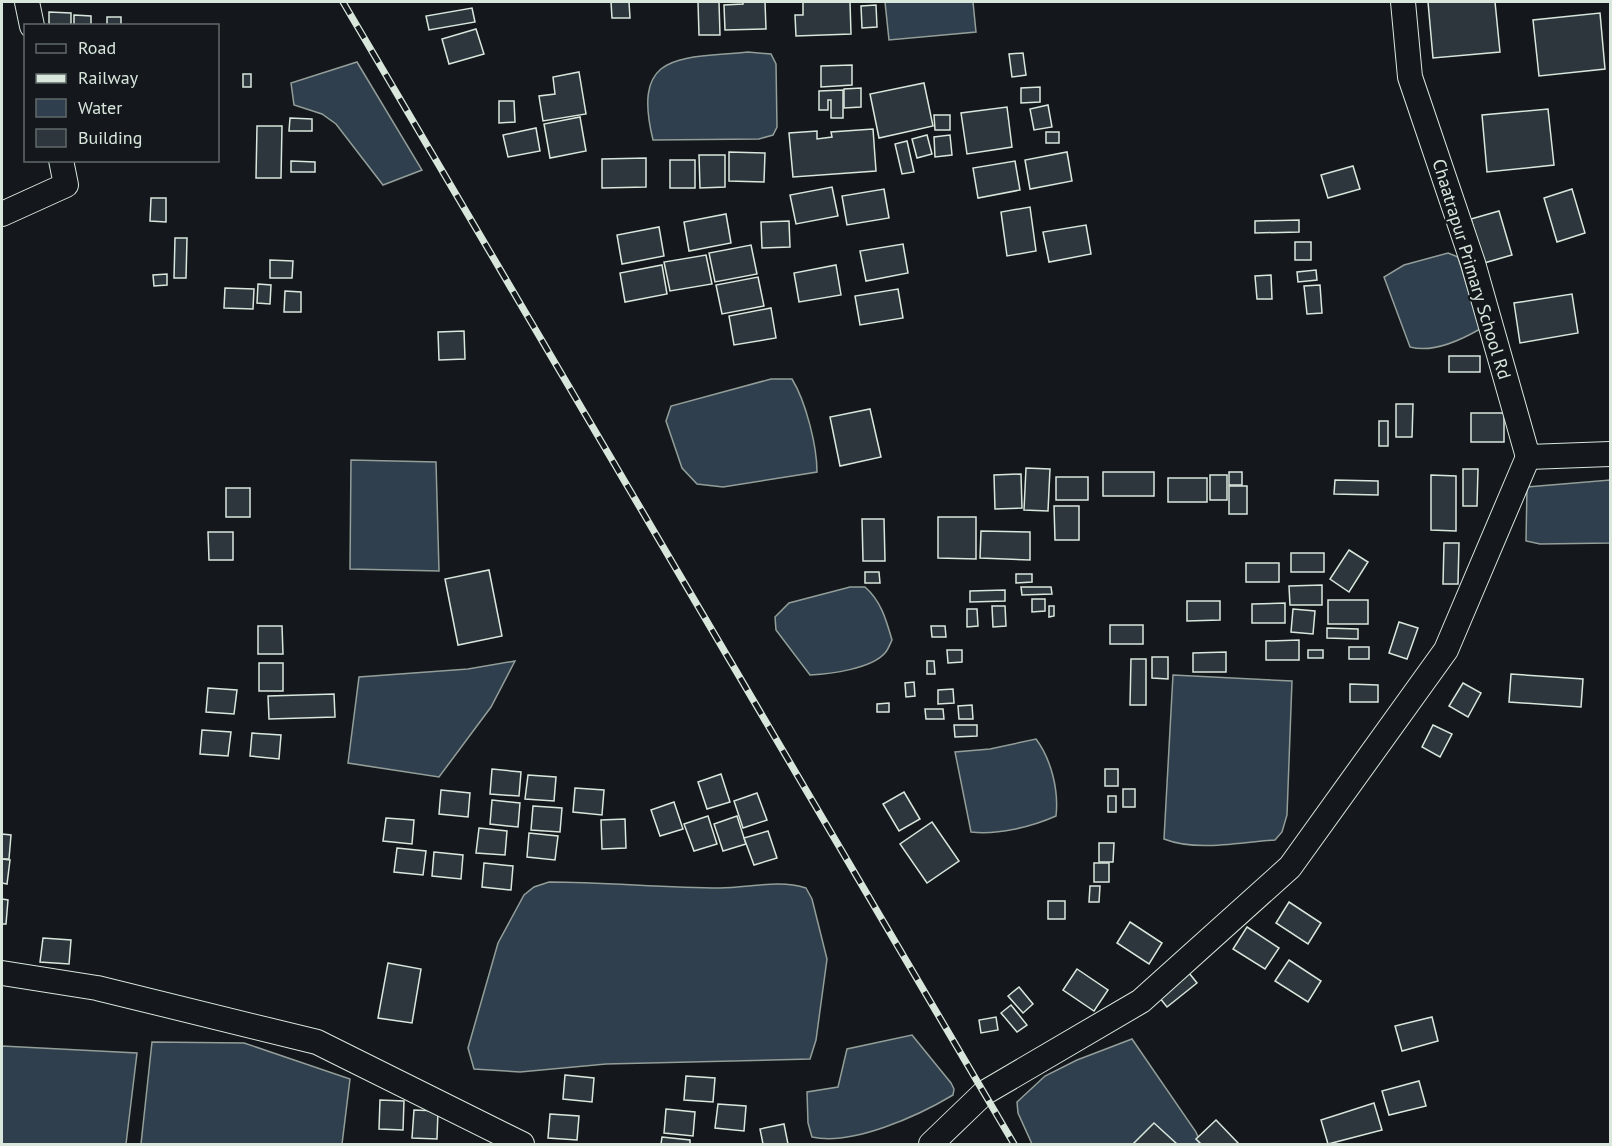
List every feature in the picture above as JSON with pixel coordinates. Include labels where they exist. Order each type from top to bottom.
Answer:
[{"type":"street","points":[[27,2],[32,24]]},
{"type":"street","name":"Chaatrapur Primary School Rd","points":[[1403,2],[1410,77],[1473,263],[1528,457]]},
{"type":"street","points":[[2,213],[66,184],[61,162]]},
{"type":"street","points":[[931,1144],[984,1093],[1142,1001],[1290,867],[1446,650],[1528,457],[1611,454]]},
{"type":"street","points":[[2,973],[97,988],[317,1042],[522,1144]]},
{"type":"water","points":[[885,2],[973,2],[976,32],[889,40]]},
{"type":"water","points":[[748,52],[771,54],[776,64],[777,127],[773,135],[759,139],[653,140],[648,111],[649,89],[656,74],[667,65],[683,59]]},
{"type":"water","points":[[357,62],[422,170],[383,185],[336,124],[322,114],[294,105],[291,83]]},
{"type":"water","points":[[1448,253],[1458,257],[1480,329],[1437,347],[1410,347],[1384,277],[1404,265]]},
{"type":"water","points":[[771,379],[792,379],[797,389],[810,424],[817,472],[723,487],[697,484],[682,468],[666,421],[671,406]]},
{"type":"water","points":[[351,460],[436,462],[439,571],[350,569]]},
{"type":"water","points":[[1610,480],[1610,543],[1540,544],[1526,541],[1527,487]]},
{"type":"water","points":[[850,587],[865,587],[871,592],[888,625],[892,640],[890,645],[879,658],[860,667],[810,675],[776,630],[775,617],[789,603]]},
{"type":"water","points":[[515,661],[491,707],[439,777],[348,763],[359,677],[468,669]]},
{"type":"water","points":[[1173,675],[1292,681],[1287,815],[1282,832],[1275,840],[1204,846],[1164,839]]},
{"type":"water","points":[[1036,739],[1053,775],[1056,816],[1014,829],[971,832],[955,752],[990,749]]},
{"type":"water","points":[[549,882],[720,888],[785,884],[806,888],[812,899],[827,959],[816,1040],[810,1059],[606,1064],[520,1072],[474,1069],[468,1048],[498,943],[524,895],[534,887]]},
{"type":"water","points":[[912,1035],[951,1083],[954,1089],[953,1095],[904,1120],[865,1133],[828,1139],[812,1137],[808,1123],[807,1092],[838,1087],[847,1049]]},
{"type":"water","points":[[1132,1039],[1196,1132],[1201,1144],[1032,1144],[1018,1113],[1017,1102],[1045,1076],[1077,1060]]},
{"type":"water","points":[[152,1042],[244,1043],[350,1079],[342,1144],[141,1144]]},
{"type":"water","points":[[2,1046],[137,1053],[126,1144],[2,1144]]},
{"type":"building","points":[[611,2],[629,2],[630,18],[612,18]]},
{"type":"building","points":[[698,2],[719,2],[720,35],[699,35]]},
{"type":"building","points":[[743,2],[765,2],[766,29],[725,30],[724,5],[743,4]]},
{"type":"building","points":[[803,2],[850,2],[851,34],[796,36],[795,15],[803,15]]},
{"type":"building","points":[[1428,2],[1495,2],[1500,52],[1433,58]]},
{"type":"building","points":[[876,5],[877,27],[862,28],[861,6]]},
{"type":"building","points":[[472,8],[475,22],[429,30],[426,16]]},
{"type":"building","points":[[49,12],[71,13],[71,24],[49,24]]},
{"type":"building","points":[[1600,13],[1605,69],[1539,76],[1533,20]]},
{"type":"building","points":[[74,15],[91,16],[91,24],[74,24]]},
{"type":"building","points":[[107,17],[121,17],[121,24],[107,24]]},
{"type":"building","points":[[476,29],[484,54],[449,64],[442,39]]},
{"type":"building","points":[[1023,53],[1026,75],[1012,77],[1009,54]]},
{"type":"building","points":[[852,65],[852,85],[821,87],[821,66]]},
{"type":"building","points":[[579,72],[586,114],[543,121],[539,96],[555,94],[553,77]]},
{"type":"building","points":[[243,74],[251,74],[251,87],[243,87]]},
{"type":"building","points":[[924,83],[933,126],[879,138],[870,94]]},
{"type":"building","points":[[1040,87],[1040,102],[1021,103],[1021,88]]},
{"type":"building","points":[[861,88],[861,107],[844,108],[844,89]]},
{"type":"building","points":[[843,90],[843,118],[831,118],[831,100],[828,100],[828,110],[819,110],[819,91]]},
{"type":"building","points":[[499,101],[514,101],[515,122],[499,123]]},
{"type":"building","points":[[1048,105],[1052,127],[1034,130],[1030,109]]},
{"type":"building","points":[[1007,107],[1012,147],[967,154],[961,113]]},
{"type":"building","points":[[1548,109],[1554,165],[1487,172],[1482,115]]},
{"type":"building","points":[[934,115],[950,115],[950,130],[935,130]]},
{"type":"building","points":[[580,117],[586,151],[550,158],[544,124]]},
{"type":"building","points":[[290,118],[312,119],[312,131],[289,131]]},
{"type":"building","points":[[257,126],[282,126],[281,178],[256,178]]},
{"type":"building","points":[[536,128],[540,151],[508,157],[503,135]]},
{"type":"building","points":[[873,129],[876,171],[793,177],[789,133],[817,131],[817,139],[832,137],[831,132]]},
{"type":"building","points":[[1046,132],[1059,132],[1059,143],[1046,143]]},
{"type":"building","points":[[927,135],[932,154],[917,158],[912,139]]},
{"type":"building","points":[[950,135],[952,155],[935,157],[934,137]]},
{"type":"building","points":[[907,141],[914,172],[902,174],[895,144]]},
{"type":"building","points":[[729,152],[765,153],[764,182],[729,181]]},
{"type":"building","points":[[1067,152],[1072,181],[1030,189],[1025,160]]},
{"type":"building","points":[[699,155],[725,155],[725,187],[700,188]]},
{"type":"building","points":[[646,158],[646,187],[602,188],[602,159]]},
{"type":"building","points":[[670,160],[695,160],[695,188],[670,188]]},
{"type":"building","points":[[291,161],[315,162],[315,172],[291,172]]},
{"type":"building","points":[[1015,161],[1020,190],[978,198],[973,168]]},
{"type":"building","points":[[1353,166],[1360,189],[1328,198],[1321,175]]},
{"type":"building","points":[[832,187],[838,216],[796,224],[790,195]]},
{"type":"building","points":[[884,189],[889,218],[847,225],[842,196]]},
{"type":"building","points":[[1572,189],[1585,233],[1557,242],[1544,198]]},
{"type":"building","points":[[151,198],[166,198],[166,222],[150,221]]},
{"type":"building","points":[[1030,207],[1036,251],[1007,256],[1001,212]]},
{"type":"building","points":[[1499,211],[1512,255],[1484,263],[1471,219]]},
{"type":"building","points":[[726,214],[731,243],[689,251],[684,222]]},
{"type":"building","points":[[1299,220],[1299,232],[1255,233],[1255,221]]},
{"type":"building","points":[[789,221],[790,247],[762,248],[761,222]]},
{"type":"building","points":[[1086,225],[1091,254],[1049,262],[1043,232]]},
{"type":"building","points":[[659,227],[664,256],[622,264],[617,235]]},
{"type":"building","points":[[175,238],[187,238],[186,278],[174,278]]},
{"type":"building","points":[[1295,242],[1311,242],[1311,260],[1295,260]]},
{"type":"building","points":[[903,244],[908,273],[866,281],[860,251]]},
{"type":"building","points":[[751,245],[757,274],[715,282],[709,253]]},
{"type":"building","points":[[706,255],[712,284],[670,291],[664,262]]},
{"type":"building","points":[[270,260],[293,261],[292,278],[270,278]]},
{"type":"building","points":[[662,265],[667,294],[625,302],[620,273]]},
{"type":"building","points":[[836,265],[841,295],[799,302],[794,273]]},
{"type":"building","points":[[1316,270],[1317,280],[1298,282],[1297,272]]},
{"type":"building","points":[[167,274],[167,285],[154,286],[153,275]]},
{"type":"building","points":[[1271,275],[1272,299],[1257,299],[1255,276]]},
{"type":"building","points":[[758,277],[764,306],[722,314],[716,285]]},
{"type":"building","points":[[258,284],[271,285],[270,304],[257,303]]},
{"type":"building","points":[[1320,285],[1322,313],[1307,314],[1304,286]]},
{"type":"building","points":[[225,288],[254,289],[253,309],[224,308]]},
{"type":"building","points":[[898,289],[903,318],[860,325],[855,296]]},
{"type":"building","points":[[285,291],[301,292],[301,312],[284,312]]},
{"type":"building","points":[[1572,294],[1578,333],[1520,343],[1514,303]]},
{"type":"building","points":[[771,308],[776,338],[734,345],[729,316]]},
{"type":"building","points":[[464,331],[465,359],[439,360],[438,332]]},
{"type":"building","points":[[1449,356],[1480,356],[1480,372],[1449,372]]},
{"type":"building","points":[[1396,404],[1413,404],[1412,437],[1396,437]]},
{"type":"building","points":[[870,409],[881,457],[840,466],[830,417]]},
{"type":"building","points":[[1471,413],[1504,413],[1504,442],[1471,442]]},
{"type":"building","points":[[1379,421],[1388,421],[1388,446],[1379,446]]},
{"type":"building","points":[[1026,468],[1050,469],[1048,511],[1024,510]]},
{"type":"building","points":[[1463,469],[1478,469],[1477,506],[1463,506]]},
{"type":"building","points":[[1103,472],[1154,472],[1154,496],[1103,496]]},
{"type":"building","points":[[1229,472],[1242,472],[1242,485],[1229,485]]},
{"type":"building","points":[[1021,474],[1022,508],[995,509],[994,475]]},
{"type":"building","points":[[1210,475],[1227,475],[1227,500],[1210,500]]},
{"type":"building","points":[[1431,475],[1456,476],[1456,531],[1431,530]]},
{"type":"building","points":[[1056,477],[1088,477],[1088,500],[1056,500]]},
{"type":"building","points":[[1168,478],[1207,478],[1207,502],[1168,502]]},
{"type":"building","points":[[1335,480],[1378,481],[1378,495],[1334,494]]},
{"type":"building","points":[[1229,486],[1247,486],[1247,514],[1229,514]]},
{"type":"building","points":[[226,488],[250,488],[250,517],[226,517]]},
{"type":"building","points":[[1054,506],[1079,506],[1079,540],[1055,540]]},
{"type":"building","points":[[938,517],[976,517],[976,559],[938,558]]},
{"type":"building","points":[[862,519],[884,519],[885,561],[863,561]]},
{"type":"building","points":[[981,531],[1030,532],[1030,560],[980,558]]},
{"type":"building","points":[[208,532],[233,532],[233,560],[209,560]]},
{"type":"building","points":[[1444,543],[1459,543],[1458,584],[1443,584]]},
{"type":"building","points":[[1349,550],[1368,562],[1349,592],[1330,579]]},
{"type":"building","points":[[1291,553],[1324,553],[1324,572],[1291,572]]},
{"type":"building","points":[[1246,563],[1279,563],[1279,582],[1246,582]]},
{"type":"building","points":[[489,570],[502,636],[458,645],[445,579]]},
{"type":"building","points":[[865,572],[879,572],[880,583],[865,583]]},
{"type":"building","points":[[1016,574],[1032,574],[1032,582],[1016,583]]},
{"type":"building","points":[[1322,585],[1322,605],[1290,605],[1289,586]]},
{"type":"building","points":[[1021,587],[1051,587],[1052,594],[1022,595]]},
{"type":"building","points":[[1005,590],[1005,601],[970,602],[970,591]]},
{"type":"building","points":[[1032,599],[1045,599],[1045,611],[1032,612]]},
{"type":"building","points":[[1328,600],[1368,600],[1368,624],[1328,624]]},
{"type":"building","points":[[1187,601],[1220,601],[1220,620],[1187,621]]},
{"type":"building","points":[[1285,603],[1285,623],[1252,623],[1252,604]]},
{"type":"building","points":[[992,606],[1005,606],[1006,626],[993,627]]},
{"type":"building","points":[[1049,606],[1054,606],[1054,616],[1049,617]]},
{"type":"building","points":[[967,609],[977,609],[978,626],[967,627]]},
{"type":"building","points":[[1293,609],[1315,611],[1313,634],[1291,632]]},
{"type":"building","points":[[1399,622],[1418,628],[1407,659],[1389,653]]},
{"type":"building","points":[[1110,625],[1143,625],[1143,644],[1110,644]]},
{"type":"building","points":[[258,626],[282,626],[283,654],[258,654]]},
{"type":"building","points":[[931,626],[945,626],[946,637],[932,637]]},
{"type":"building","points":[[1327,628],[1358,629],[1358,639],[1327,638]]},
{"type":"building","points":[[1299,640],[1299,660],[1266,660],[1266,641]]},
{"type":"building","points":[[1349,647],[1369,647],[1369,659],[1349,659]]},
{"type":"building","points":[[947,650],[962,650],[962,662],[948,663]]},
{"type":"building","points":[[1308,650],[1323,650],[1323,658],[1308,658]]},
{"type":"building","points":[[1226,652],[1226,672],[1193,672],[1193,653]]},
{"type":"building","points":[[1152,657],[1168,657],[1168,679],[1152,678]]},
{"type":"building","points":[[1131,659],[1146,659],[1146,705],[1130,705]]},
{"type":"building","points":[[927,661],[934,661],[935,674],[927,674]]},
{"type":"building","points":[[259,663],[283,663],[283,691],[259,691]]},
{"type":"building","points":[[1511,674],[1583,679],[1581,707],[1509,702]]},
{"type":"building","points":[[914,682],[915,696],[906,697],[905,683]]},
{"type":"building","points":[[1463,683],[1481,693],[1468,717],[1449,706]]},
{"type":"building","points":[[1350,684],[1378,685],[1378,702],[1350,702]]},
{"type":"building","points":[[208,688],[237,690],[234,714],[206,712]]},
{"type":"building","points":[[953,689],[954,703],[938,704],[938,690]]},
{"type":"building","points":[[334,694],[335,717],[269,719],[268,696]]},
{"type":"building","points":[[889,703],[889,712],[877,712],[877,704]]},
{"type":"building","points":[[972,705],[973,719],[959,719],[958,706]]},
{"type":"building","points":[[925,709],[943,709],[944,719],[926,719]]},
{"type":"building","points":[[954,725],[977,725],[977,736],[955,737]]},
{"type":"building","points":[[1433,725],[1452,734],[1440,757],[1422,747]]},
{"type":"building","points":[[202,730],[231,732],[228,756],[200,754]]},
{"type":"building","points":[[252,733],[281,735],[279,759],[250,756]]},
{"type":"building","points":[[492,769],[521,772],[519,796],[490,794]]},
{"type":"building","points":[[1105,769],[1118,769],[1118,786],[1105,786]]},
{"type":"building","points":[[721,774],[730,802],[707,809],[698,782]]},
{"type":"building","points":[[528,775],[556,777],[554,801],[525,799]]},
{"type":"building","points":[[575,788],[604,790],[602,815],[573,812]]},
{"type":"building","points":[[1123,789],[1135,789],[1135,807],[1123,807]]},
{"type":"building","points":[[441,790],[470,793],[468,817],[439,814]]},
{"type":"building","points":[[904,792],[920,819],[899,831],[883,804]]},
{"type":"building","points":[[757,793],[767,820],[743,828],[734,801]]},
{"type":"building","points":[[1108,796],[1116,796],[1116,812],[1108,812]]},
{"type":"building","points":[[492,800],[520,803],[518,827],[490,824]]},
{"type":"building","points":[[674,802],[683,829],[660,836],[651,810]]},
{"type":"building","points":[[533,806],[562,808],[560,832],[531,830]]},
{"type":"building","points":[[708,816],[717,844],[694,851],[684,824]]},
{"type":"building","points":[[737,816],[746,844],[723,851],[714,824]]},
{"type":"building","points":[[386,818],[414,820],[412,844],[383,841]]},
{"type":"building","points":[[625,819],[626,848],[602,849],[601,820]]},
{"type":"building","points":[[932,822],[959,861],[927,883],[900,844]]},
{"type":"building","points":[[479,828],[507,831],[505,855],[476,853]]},
{"type":"building","points":[[768,831],[777,858],[754,865],[744,838]]},
{"type":"building","points":[[529,833],[558,836],[555,860],[527,857]]},
{"type":"building","points":[[2,834],[11,835],[9,859],[2,859]]},
{"type":"building","points":[[1099,843],[1114,843],[1113,862],[1099,862]]},
{"type":"building","points":[[397,848],[426,851],[423,875],[394,872]]},
{"type":"building","points":[[434,852],[463,855],[461,879],[432,876]]},
{"type":"building","points":[[2,859],[10,860],[7,884],[2,883]]},
{"type":"building","points":[[484,863],[513,866],[511,890],[482,887]]},
{"type":"building","points":[[1094,863],[1109,863],[1109,882],[1094,882]]},
{"type":"building","points":[[1090,886],[1100,886],[1099,902],[1089,902]]},
{"type":"building","points":[[2,899],[8,900],[6,924],[2,924]]},
{"type":"building","points":[[1048,901],[1065,901],[1065,919],[1048,919]]},
{"type":"building","points":[[1289,902],[1321,923],[1308,944],[1276,923]]},
{"type":"building","points":[[1130,922],[1162,943],[1149,964],[1117,943]]},
{"type":"building","points":[[1247,927],[1279,948],[1265,969],[1233,949]]},
{"type":"building","points":[[43,938],[71,940],[69,964],[40,962]]},
{"type":"building","points":[[1289,960],[1321,981],[1308,1002],[1275,981]]},
{"type":"building","points":[[388,963],[421,969],[412,1023],[378,1018]]},
{"type":"building","points":[[1181,963],[1197,983],[1167,1007],[1151,987]]},
{"type":"building","points":[[1077,969],[1108,990],[1094,1011],[1063,990]]},
{"type":"building","points":[[1019,987],[1033,1004],[1023,1013],[1008,996]]},
{"type":"building","points":[[1011,1005],[1027,1025],[1017,1032],[1001,1013]]},
{"type":"building","points":[[996,1017],[998,1030],[981,1033],[979,1020]]},
{"type":"building","points":[[1432,1017],[1438,1041],[1402,1051],[1395,1026]]},
{"type":"building","points":[[565,1075],[594,1078],[592,1102],[563,1099]]},
{"type":"building","points":[[686,1076],[715,1078],[713,1102],[684,1100]]},
{"type":"building","points":[[1419,1081],[1426,1106],[1389,1115],[1382,1091]]},
{"type":"building","points":[[380,1100],[404,1101],[403,1130],[379,1129]]},
{"type":"building","points":[[1374,1103],[1382,1130],[1328,1144],[1321,1120]]},
{"type":"building","points":[[718,1104],[746,1106],[744,1131],[715,1128]]},
{"type":"building","points":[[666,1109],[695,1112],[693,1136],[664,1133]]},
{"type":"building","points":[[414,1110],[438,1111],[437,1139],[412,1138]]},
{"type":"building","points":[[550,1114],[579,1116],[577,1140],[548,1138]]},
{"type":"building","points":[[1216,1120],[1239,1144],[1201,1144],[1196,1139]]},
{"type":"building","points":[[1154,1123],[1177,1144],[1133,1144]]},
{"type":"building","points":[[784,1124],[788,1144],[763,1144],[760,1129]]},
{"type":"building","points":[[662,1137],[690,1140],[690,1144],[661,1144]]},
{"type":"railway","points":[[343,2],[1014,1144]]}]
